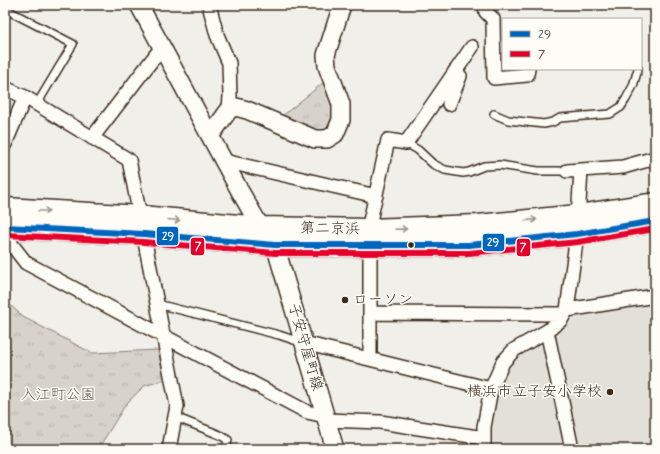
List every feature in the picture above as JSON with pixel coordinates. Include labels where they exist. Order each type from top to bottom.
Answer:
[{"type":"highway","name":"第二京浜","points":[[5,227],[142,226],[261,228],[469,244],[578,225],[655,204]]},
{"type":"highway","name":"第二京浜","points":[[5,209],[142,226],[275,245],[369,237]]},
{"type":"highway","name":"第二京浜","points":[[578,225],[655,221]]},
{"type":"street","points":[[139,5],[261,228],[275,245]]},
{"type":"street","points":[[209,5],[217,35],[229,63],[230,96],[228,110],[210,136]]},
{"type":"street","points":[[228,110],[236,107],[247,110],[314,139],[327,139],[335,134],[341,120],[341,104],[327,66],[326,55],[342,5]]},
{"type":"street","points":[[485,5],[486,12],[492,19],[494,78],[527,75],[528,70]]},
{"type":"street","points":[[92,138],[162,47]]},
{"type":"street","points":[[370,359],[369,237],[388,140],[406,143],[472,47]]},
{"type":"street","points":[[449,104],[460,76],[455,71]]},
{"type":"street","points":[[5,88],[25,97],[129,160],[176,406],[169,449]]},
{"type":"street","points":[[5,144],[25,97]]},
{"type":"street","points":[[566,171],[623,167],[655,158]]},
{"type":"street","points":[[224,162],[285,174],[376,196]]},
{"type":"street","points":[[5,232],[12,245],[26,263],[307,412],[326,418],[380,422],[484,444],[491,389],[503,362],[514,350],[547,331],[561,320],[565,312],[578,225],[582,171]]},
{"type":"street","name":"子安守屋町線","points":[[275,245],[335,449]]},
{"type":"street","points":[[370,313],[565,312],[655,296]]},
{"type":"street","points":[[547,331],[572,449]]},
{"type":"street","points":[[304,343],[491,389]]},
{"type":"lane","points":[[5,9],[73,44],[37,104]]},
{"type":"lane","points":[[494,114],[508,120],[544,124],[553,122],[560,118],[610,114],[620,107],[626,99],[633,86],[638,70]]},
{"type":"lane","points":[[406,143],[418,150],[433,164],[445,170],[463,173],[484,166],[500,165],[538,171],[566,171]]},
{"type":"lane","points":[[157,304],[279,335],[304,343]]},
{"type":"lane","points":[[175,417],[220,435],[228,440],[226,449]]},
{"type":"shaded area","name":"横浜市立子安小学校","points":[[655,301],[655,449],[577,449],[552,334],[582,314]]},
{"type":"shaded area","points":[[535,344],[542,347],[564,449],[488,449],[490,406],[508,361]]},
{"type":"green space","points":[[324,82],[333,101],[335,119],[329,127],[324,130],[312,130],[281,117]]},
{"type":"green space","name":"入江町公園","points":[[5,300],[23,317],[92,353],[158,350],[165,380],[144,386],[126,404],[98,449],[5,449]]},
{"type":"transit line","name":"29","points":[[5,227],[144,234],[275,245],[469,245],[577,234],[655,221]]},
{"type":"transit line","name":"7","points":[[5,235],[143,242],[275,253],[469,253],[578,242],[655,229]]},
{"type":"place","name":"ローソン","points":[[345,300]]},
{"type":"place","name":"横浜市立子安小学校","points":[[610,392]]}]
